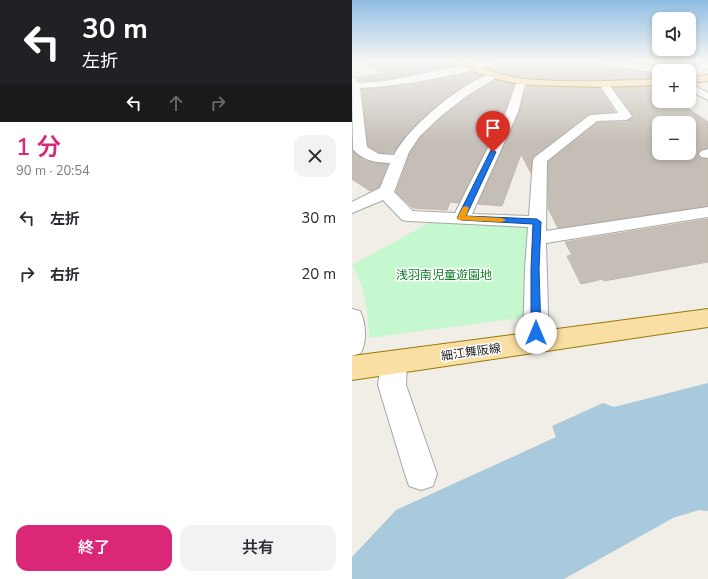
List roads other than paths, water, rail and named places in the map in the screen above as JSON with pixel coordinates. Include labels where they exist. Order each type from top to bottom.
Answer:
[{"type":"main road","name":"細江舞阪線","points":[[352,368],[708,318]]},
{"type":"street","points":[[354,89],[360,148],[368,155],[380,159],[400,159]]},
{"type":"street","points":[[352,208],[385,193],[409,142],[424,124],[470,89]]},
{"type":"street","points":[[461,218],[512,112],[519,89]]},
{"type":"street","points":[[536,342],[535,269],[540,160],[594,118],[626,116],[607,89]]},
{"type":"street","points":[[696,90],[708,98]]},
{"type":"street","points":[[385,193],[408,216],[461,218],[537,229],[551,237],[708,212]]},
{"type":"street","points":[[352,318],[352,345]]},
{"type":"street","points":[[394,363],[392,385],[421,474]]},
{"type":"water","points":[[708,383],[708,511],[699,510],[673,518],[564,579],[352,579],[352,557],[396,510],[556,437],[552,426],[603,403],[614,407]]},
{"type":"park label","name":"浅羽南児童遊園地","points":[[444,275]]}]
